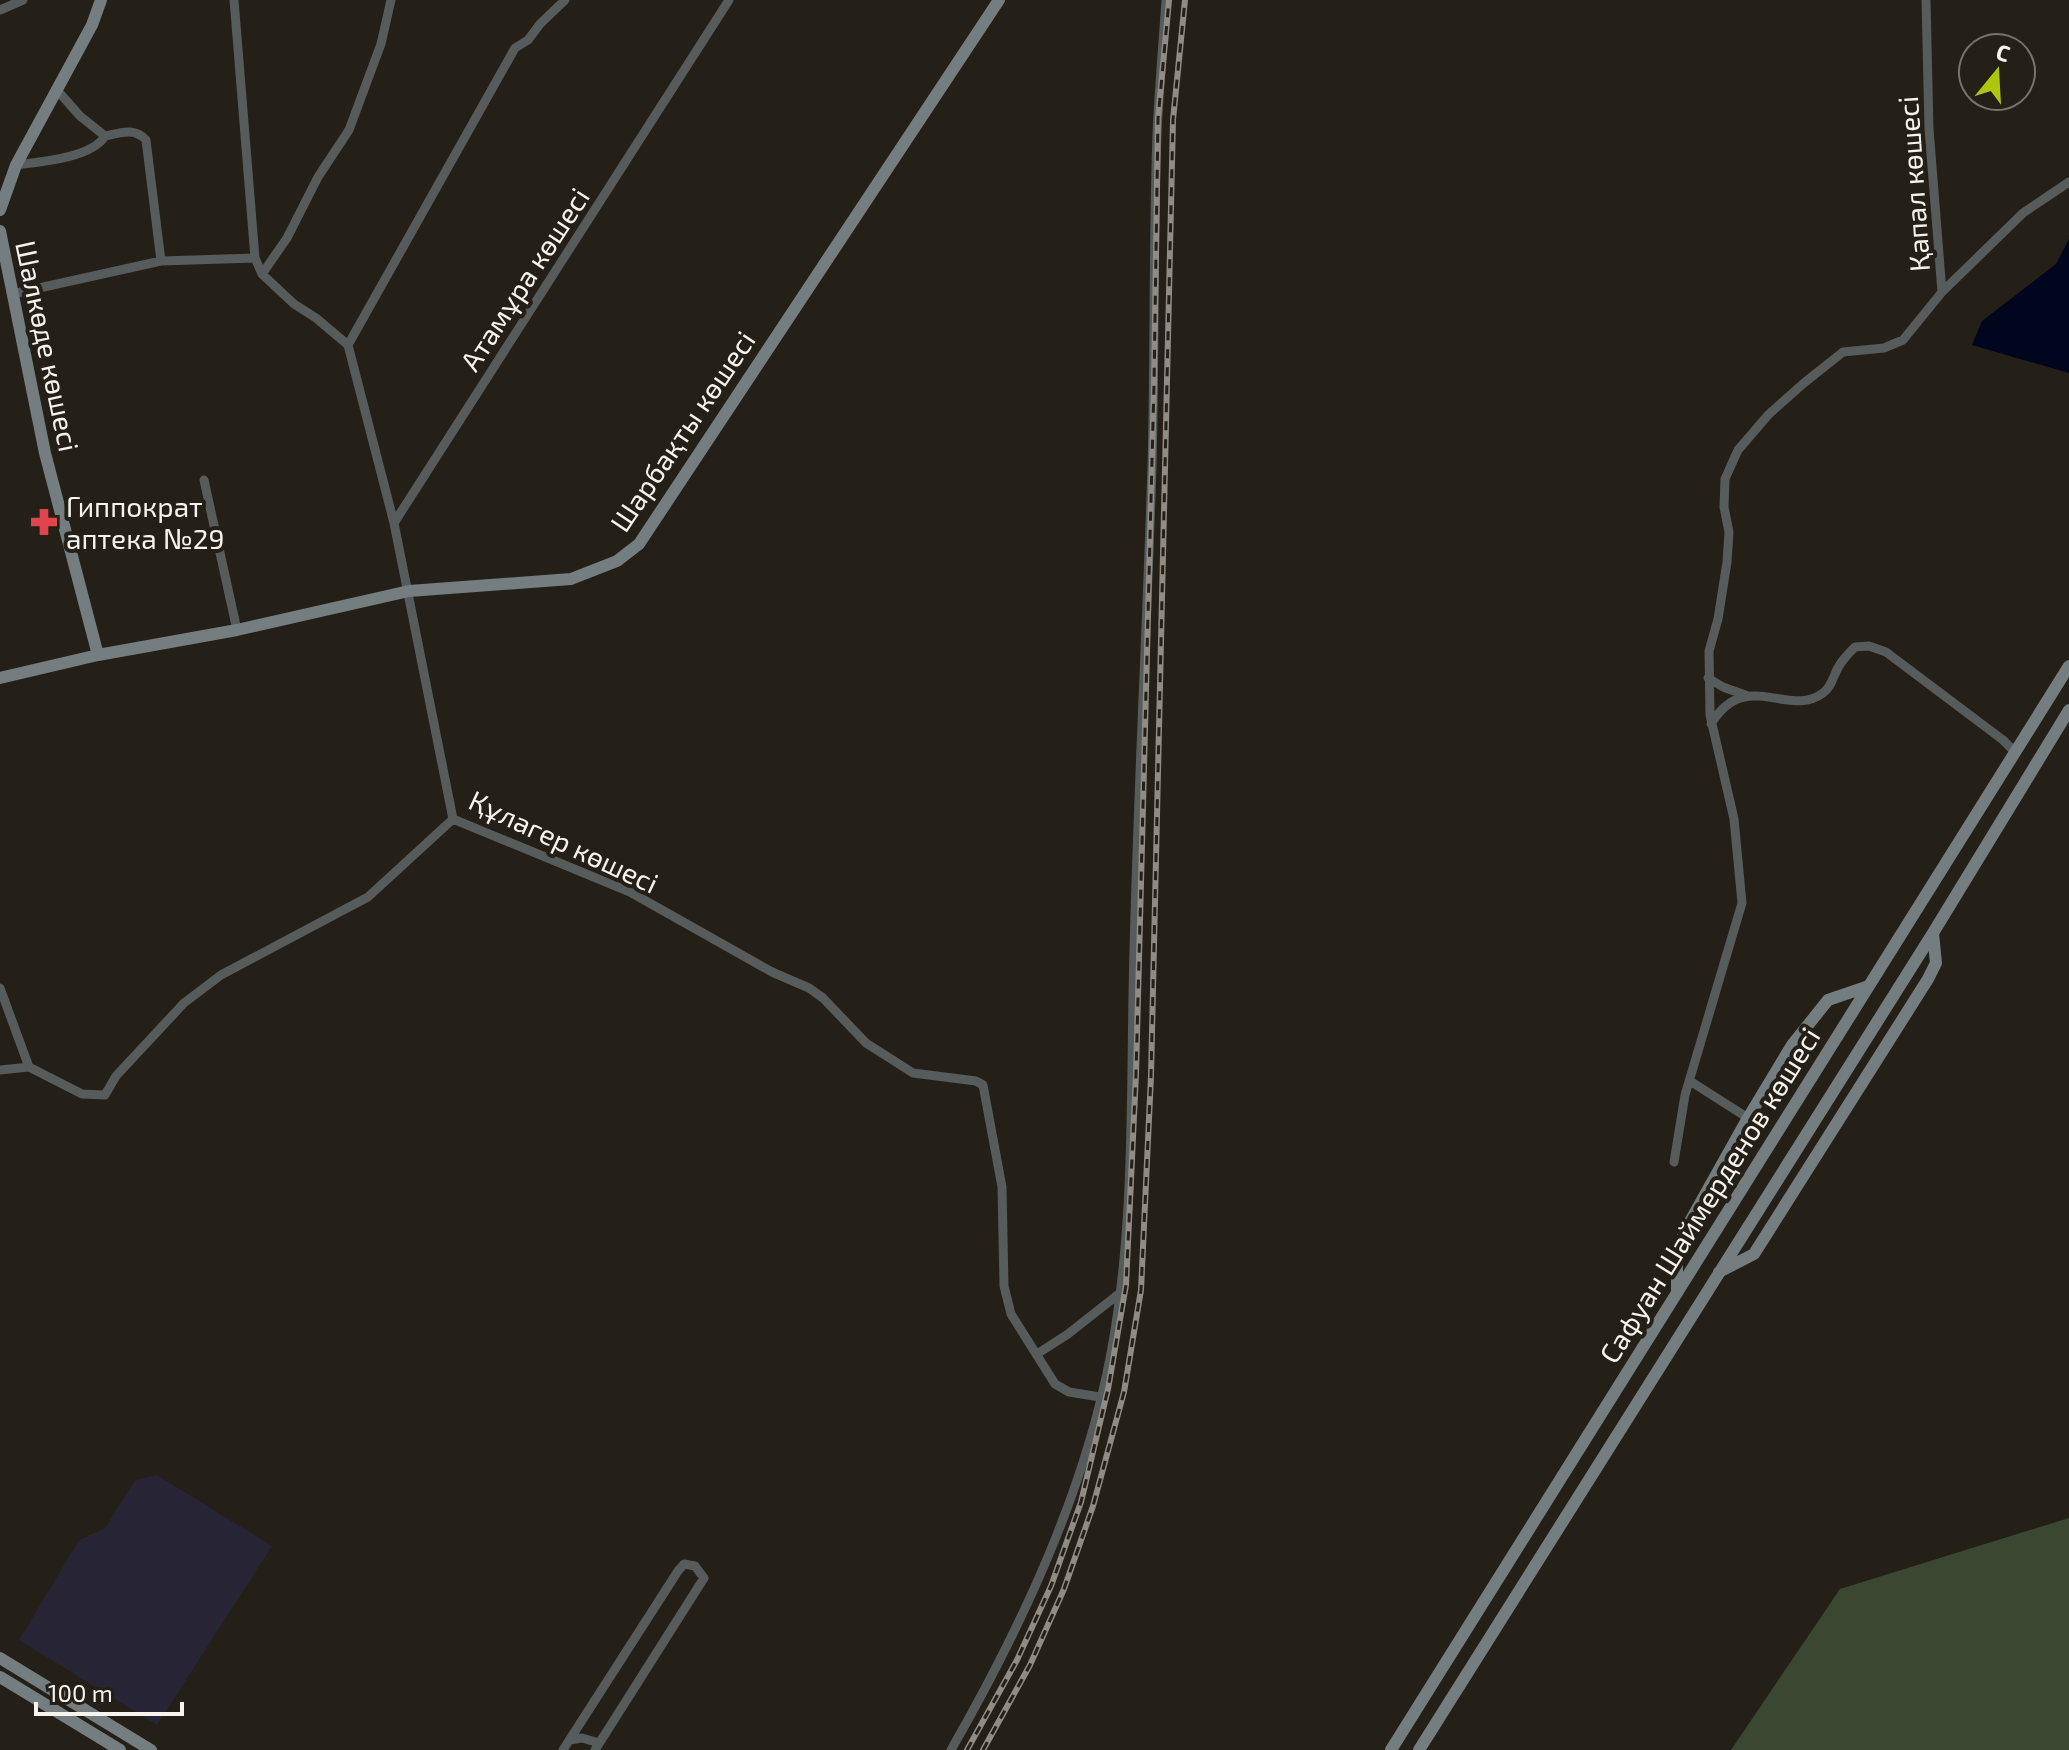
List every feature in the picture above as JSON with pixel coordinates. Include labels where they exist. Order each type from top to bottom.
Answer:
[{"type":"main road","name":"Шалкөде көшесі","points":[[0,210],[16,165],[92,25],[101,0]]},
{"type":"main road","name":"Шарбақты көшесі","points":[[0,678],[409,591],[571,579],[617,561],[639,544],[999,0]]},
{"type":"main road","name":"Шалкөде көшесі","points":[[0,231],[7,288],[45,453],[98,655]]},
{"type":"main road","name":"Сафуан Шаймерденов көшесі","points":[[1391,1750],[2069,666]]},
{"type":"main road","name":"Сафуан Шаймерденов көшесі","points":[[1419,1750],[1933,933],[2069,710]]},
{"type":"main road","points":[[1717,1273],[1754,1254],[1928,979],[1936,963],[1933,933]]},
{"type":"main road","points":[[1677,1291],[1677,1251],[1687,1227],[1792,1045],[1828,1000],[1869,986]]},
{"type":"main road","points":[[0,1658],[151,1750]]},
{"type":"main road","points":[[0,1677],[120,1750]]},
{"type":"street","points":[[0,10],[23,0]]},
{"type":"street","points":[[234,0],[255,258],[262,274],[294,304],[348,345],[409,591]]},
{"type":"street","points":[[262,274],[287,238],[318,177],[349,130],[381,44],[391,0]]},
{"type":"street","points":[[348,345],[515,48],[528,40],[565,0]]},
{"type":"street","name":"Атамұра көшесі","points":[[394,523],[729,0]]},
{"type":"street","points":[[951,1750],[1023,1618],[1083,1460],[1111,1356],[1120,1293],[1130,1141],[1152,464],[1157,133],[1166,0]]},
{"type":"street","name":"Қапал көшесі","points":[[1926,0],[1929,129],[1942,292]]},
{"type":"street","points":[[57,90],[80,116],[105,136]]},
{"type":"street","points":[[16,165],[77,153],[101,142],[105,136],[133,131],[140,133],[146,140],[161,261]]},
{"type":"street","name":"Қапал көшесі","points":[[1942,292],[2023,213],[2069,182]]},
{"type":"street","points":[[7,288],[161,261],[255,258]]},
{"type":"street","points":[[1674,1162],[1690,1081],[1742,903],[1734,819],[1711,724],[1708,678],[1709,651],[1715,635],[1727,562],[1729,532],[1724,507],[1725,479],[1738,450],[1769,414],[1843,352],[1884,348],[1903,340],[1942,292]]},
{"type":"street","points":[[204,480],[237,630]]},
{"type":"street","name":"Құлагер көшесі","points":[[409,591],[453,819],[630,892],[772,972],[816,993],[866,1043],[913,1073],[976,1081],[983,1085],[1002,1187],[1004,1286],[1008,1306],[1037,1354]]},
{"type":"street","points":[[1708,678],[1748,696],[1808,700],[1825,692],[1840,664],[1855,647],[1869,646],[1886,652],[2015,752]]},
{"type":"street","points":[[1711,724],[1720,709],[1748,696]]},
{"type":"street","points":[[0,1070],[29,1067],[82,1094],[105,1095],[116,1076],[184,1003],[221,975],[368,897],[453,819]]},
{"type":"street","points":[[0,988],[29,1067]]},
{"type":"street","points":[[1690,1081],[1748,1118]]},
{"type":"street","points":[[1100,1397],[1069,1392],[1055,1384],[1037,1354],[1120,1293]]},
{"type":"street","points":[[563,1750],[678,1571],[684,1564],[695,1566],[704,1578],[597,1746],[582,1738],[570,1740]]},
{"type":"shaded area","points":[[157,1475],[272,1546],[157,1725],[19,1640],[79,1540],[105,1528],[135,1480]]},
{"type":"green space","points":[[2069,1518],[2069,1750],[1731,1750],[1840,1589]]},
{"type":"water","points":[[2069,239],[2069,373],[1972,345],[1982,321],[2056,264]]},
{"type":"railway","points":[[967,1750],[1017,1660],[1051,1586],[1081,1502],[1108,1389],[1126,1285],[1136,1074],[1158,119],[1169,0]]},
{"type":"railway","points":[[983,1750],[1030,1665],[1064,1589],[1093,1506],[1124,1392],[1141,1290],[1151,1076],[1173,120],[1185,0]]},
{"type":"place","name":"Гиппократ аптека №29","points":[[44,522]]}]
